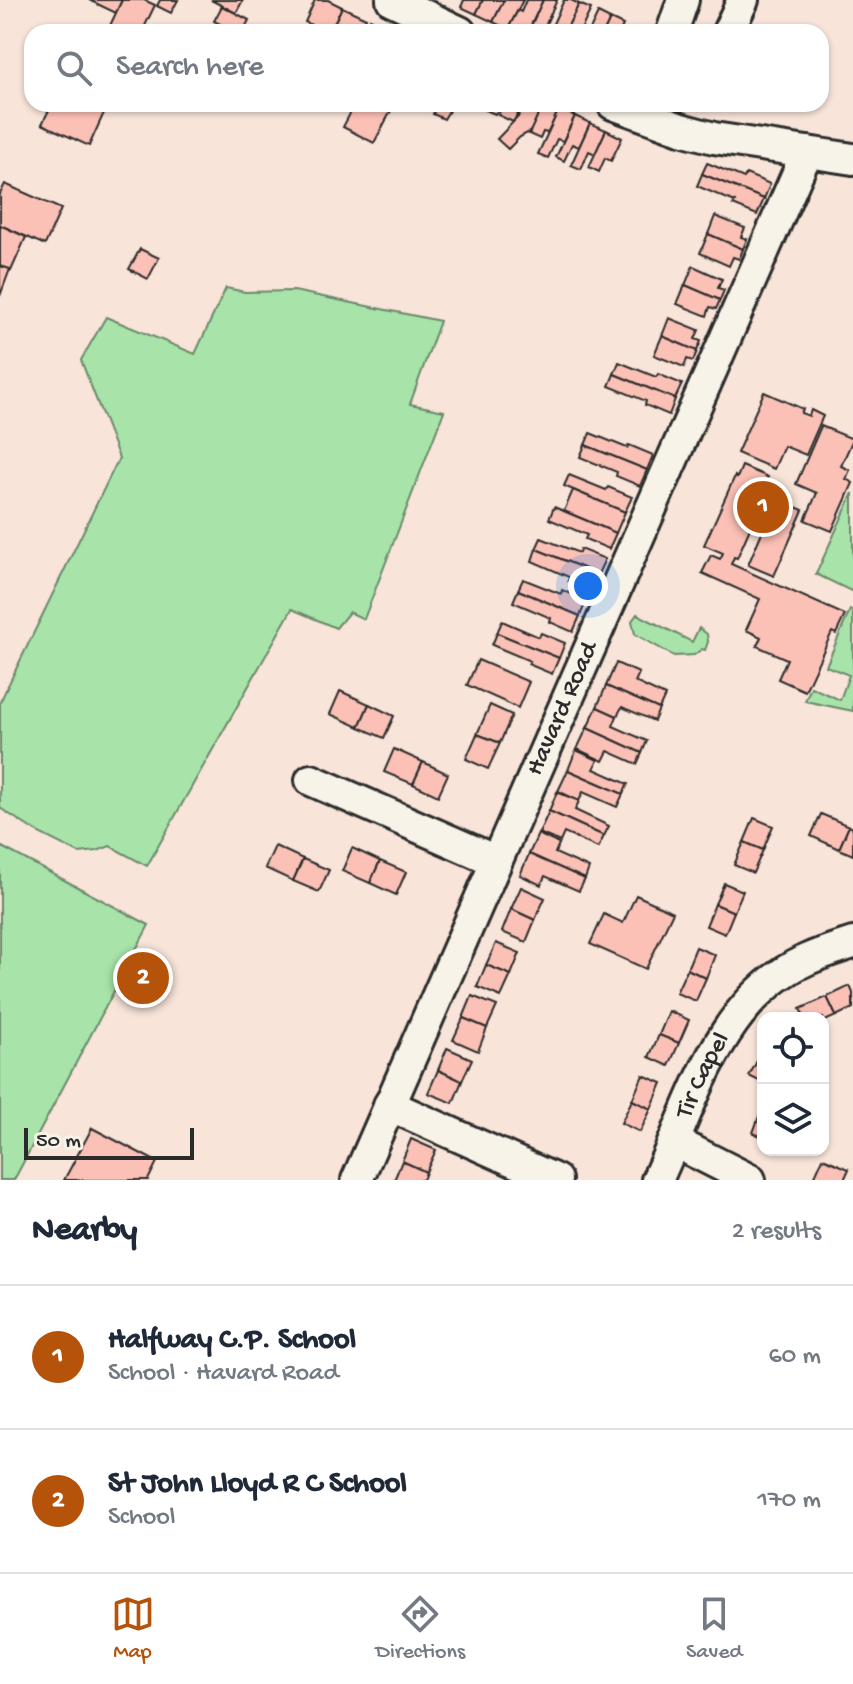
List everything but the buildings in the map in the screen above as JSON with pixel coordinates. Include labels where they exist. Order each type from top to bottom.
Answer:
[{"type":"street","points":[[392,0],[443,24]]},
{"type":"street","points":[[732,24],[743,0]]},
{"type":"street","points":[[677,24],[690,2]]},
{"type":"street","points":[[662,112],[687,116],[714,138],[853,159]]},
{"type":"street","name":"Havard Road","points":[[357,1180],[807,152]]},
{"type":"street","points":[[311,780],[496,861]]},
{"type":"street","name":"Tir Capel","points":[[657,1180],[703,1072],[738,1015],[773,980],[805,960],[853,943]]},
{"type":"street","points":[[389,1105],[556,1180]]},
{"type":"street","points":[[675,1142],[750,1180]]},
{"type":"green space","points":[[226,288],[245,292],[294,291],[440,321],[410,404],[444,411],[364,619],[349,612],[336,628],[292,609],[147,866],[110,846],[79,853],[35,831],[0,808],[0,702],[119,458],[81,360],[106,317],[195,354]]},
{"type":"green space","points":[[853,493],[853,592],[816,574]]},
{"type":"green space","points":[[850,610],[853,611],[853,711],[805,701],[811,687],[840,700],[849,675],[826,666]]},
{"type":"green space","points":[[637,614],[692,642],[699,628],[707,634],[705,650],[694,655],[674,656],[635,634],[632,621]]},
{"type":"green space","points":[[0,846],[149,925],[14,1180],[0,1180]]},
{"type":"place","name":"Halfway C.P. School","points":[[763,507]]},
{"type":"place","name":"St John Lloyd R C School","points":[[143,978]]}]
